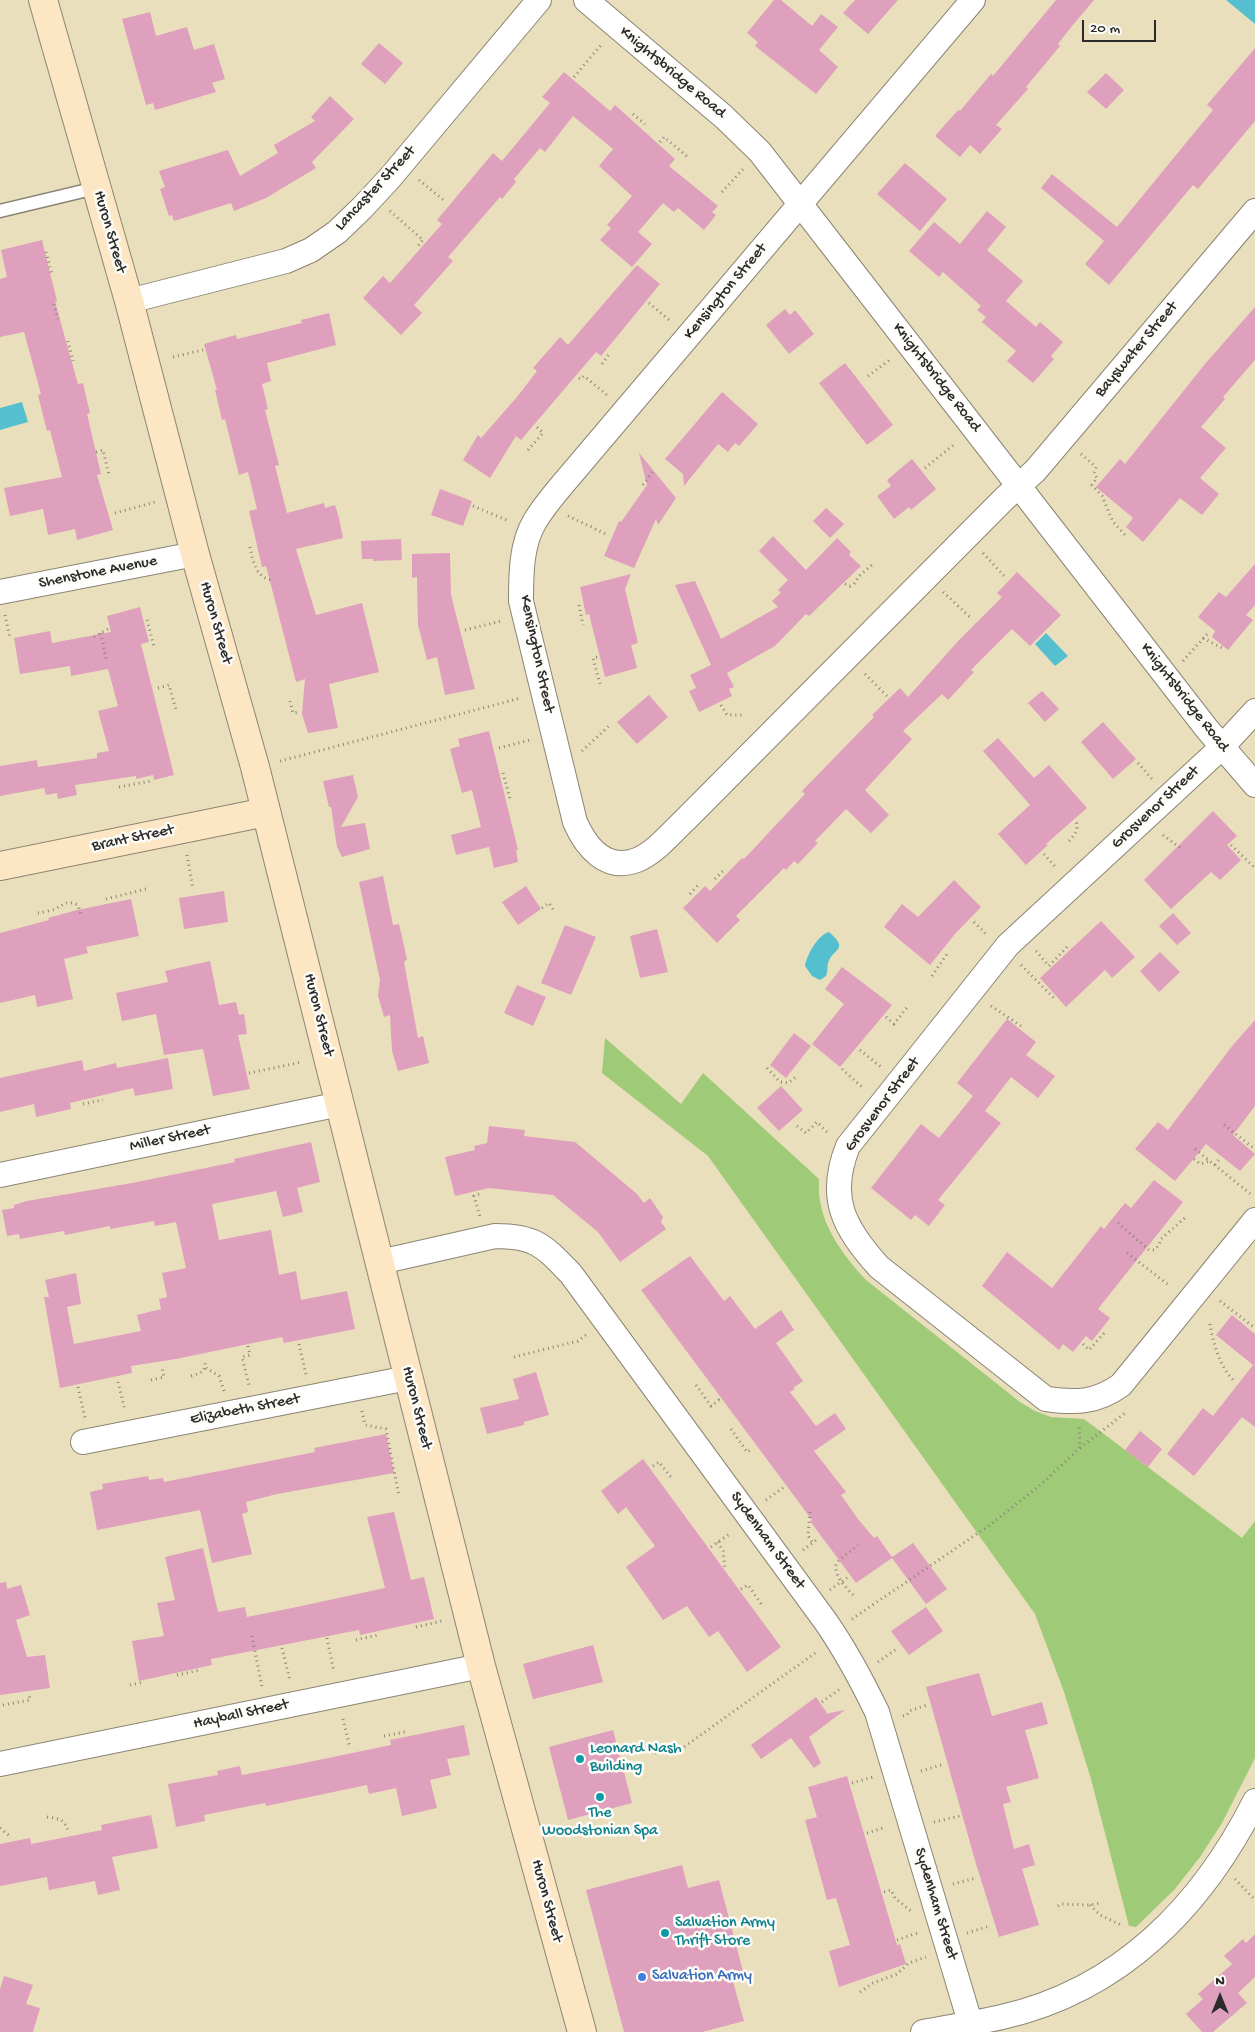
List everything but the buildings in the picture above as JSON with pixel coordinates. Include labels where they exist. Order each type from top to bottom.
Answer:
[{"type":"main road","name":"Huron Street","points":[[43,0],[129,301],[195,554],[255,767],[481,1666],[582,2032]]},
{"type":"main road","name":"Brant Street","points":[[0,866],[266,812]]},
{"type":"street","name":"Lancaster Street","points":[[129,301],[286,261],[311,250],[337,232],[389,179],[539,0]]},
{"type":"street","name":"Knightsbridge Road","points":[[586,0],[730,122],[760,152],[1222,748],[1255,785]]},
{"type":"street","name":"Kensington Street","points":[[974,0],[568,478],[534,522],[528,536],[521,575],[521,601],[575,822],[582,839],[607,860],[624,864],[638,860],[650,852],[685,820],[1018,487]]},
{"type":"street","name":"Bayswater Street","points":[[1018,487],[1035,471],[1255,211]]},
{"type":"street","name":"Shenstone Avenue","points":[[2,599],[195,554]]},
{"type":"street","name":"Grosvenor Street","points":[[1255,712],[1222,748],[1008,945],[848,1146],[839,1173],[842,1209],[848,1227],[857,1243],[878,1267],[1046,1399],[1078,1402],[1109,1394],[1121,1385],[1255,1220]]},
{"type":"street","name":"Miller Street","points":[[0,1175],[340,1104]]},
{"type":"street","name":"Sydenham Street","points":[[380,1262],[495,1236],[511,1236],[539,1244],[550,1251],[571,1274],[835,1635],[862,1681],[877,1712],[971,2027]]},
{"type":"street","name":"Elizabeth Street","points":[[84,1432],[408,1378]]},
{"type":"street","name":"Hayball Street","points":[[0,1764],[481,1666]]},
{"type":"street","points":[[923,2032],[971,2027],[1050,2002],[1082,1987],[1119,1965],[1152,1940],[1180,1912],[1210,1876],[1242,1826],[1255,1800]]},
{"type":"lane","points":[[0,211],[96,188]]},
{"type":"path","points":[[574,77],[604,42]]},
{"type":"path","points":[[633,114],[645,124]]},
{"type":"path","points":[[660,142],[664,137],[689,158]]},
{"type":"path","points":[[722,192],[746,166]]},
{"type":"path","points":[[414,176],[446,202]]},
{"type":"path","points":[[387,208],[424,240],[416,247]]},
{"type":"path","points":[[46,252],[52,276]]},
{"type":"path","points":[[649,303],[675,325]]},
{"type":"path","points":[[54,304],[58,319]]},
{"type":"path","points":[[68,341],[73,361]]},
{"type":"path","points":[[173,357],[202,350]]},
{"type":"path","points":[[602,364],[609,354]]},
{"type":"path","points":[[868,376],[894,356]]},
{"type":"path","points":[[579,378],[581,379],[584,376],[612,399]]},
{"type":"path","points":[[528,450],[543,433],[536,426]]},
{"type":"path","points":[[925,468],[959,440]]},
{"type":"path","points":[[96,452],[102,450],[108,476]]},
{"type":"path","points":[[1076,450],[1096,467],[1094,473],[1097,478],[1092,485],[1102,496],[1113,522],[1127,537]]},
{"type":"path","points":[[642,484],[652,472]]},
{"type":"path","points":[[114,513],[155,502]]},
{"type":"path","points":[[473,506],[514,524]]},
{"type":"path","points":[[563,514],[608,535]]},
{"type":"path","points":[[250,547],[255,567],[267,580],[273,580]]},
{"type":"path","points":[[980,550],[1006,578]]},
{"type":"path","points":[[845,584],[850,586],[854,584],[859,576],[873,564]]},
{"type":"path","points":[[941,590],[972,619]]},
{"type":"path","points":[[2,599],[10,638]]},
{"type":"path","points":[[579,605],[583,625]]},
{"type":"path","points":[[146,620],[154,647]]},
{"type":"path","points":[[465,630],[505,620]]},
{"type":"path","points":[[94,637],[108,629]]},
{"type":"path","points":[[1181,663],[1209,632]]},
{"type":"path","points":[[101,633],[106,659]]},
{"type":"path","points":[[1203,638],[1224,649]]},
{"type":"path","points":[[597,656],[592,658],[600,684]]},
{"type":"path","points":[[861,670],[887,696]]},
{"type":"path","points":[[158,688],[169,685],[176,710]]},
{"type":"path","points":[[255,767],[542,692]]},
{"type":"path","points":[[290,701],[293,713],[299,712]]},
{"type":"path","points":[[721,705],[727,715],[745,715]]},
{"type":"path","points":[[578,755],[609,726]]},
{"type":"path","points":[[499,748],[537,738]]},
{"type":"path","points":[[1138,763],[1153,780]]},
{"type":"path","points":[[503,773],[510,798]]},
{"type":"path","points":[[119,787],[151,781]]},
{"type":"path","points":[[1069,841],[1076,833],[1078,827],[1076,821]]},
{"type":"path","points":[[1160,832],[1183,850]]},
{"type":"path","points":[[1231,845],[1255,868]]},
{"type":"path","points":[[186,850],[193,889]]},
{"type":"path","points":[[1044,854],[1062,874]]},
{"type":"path","points":[[716,879],[725,869]]},
{"type":"path","points":[[690,894],[699,884]]},
{"type":"path","points":[[106,898],[146,889]]},
{"type":"path","points":[[38,913],[55,908],[63,902],[71,902],[78,905],[80,915]]},
{"type":"path","points":[[542,908],[549,904],[554,912]]},
{"type":"path","points":[[974,922],[993,940]]},
{"type":"path","points":[[1033,949],[1049,966],[1067,948]]},
{"type":"path","points":[[932,976],[947,954]]},
{"type":"path","points":[[1020,964],[1056,1000]]},
{"type":"path","points":[[988,1004],[1021,1026]]},
{"type":"path","points":[[886,1017],[894,1024],[908,1006]]},
{"type":"path","points":[[860,1050],[888,1073]]},
{"type":"path","points":[[249,1073],[302,1062]]},
{"type":"path","points":[[767,1068],[780,1082],[788,1083],[796,1077]]},
{"type":"path","points":[[842,1069],[870,1094]]},
{"type":"path","points":[[83,1104],[102,1100]]},
{"type":"path","points":[[798,1126],[806,1133],[817,1122],[829,1134]]},
{"type":"path","points":[[1224,1125],[1255,1149]]},
{"type":"path","points":[[1195,1149],[1253,1196]]},
{"type":"path","points":[[1214,1165],[1220,1158]]},
{"type":"path","points":[[1194,1159],[1200,1164],[1210,1162]]},
{"type":"path","points":[[479,1194],[474,1196],[482,1225]]},
{"type":"path","points":[[1118,1223],[1149,1250],[1154,1250],[1159,1246],[1161,1239],[1187,1216]]},
{"type":"path","points":[[1128,1253],[1176,1291]]},
{"type":"path","points":[[1219,1301],[1255,1328]]},
{"type":"path","points":[[1210,1324],[1213,1343],[1226,1371],[1234,1381]]},
{"type":"path","points":[[514,1357],[578,1341],[590,1332]]},
{"type":"path","points":[[1083,1344],[1089,1350],[1105,1332]]},
{"type":"path","points":[[299,1344],[307,1378]]},
{"type":"path","points":[[248,1346],[250,1355],[242,1357],[250,1390]]},
{"type":"path","points":[[205,1360],[206,1368]]},
{"type":"path","points":[[151,1380],[164,1377],[162,1368]]},
{"type":"path","points":[[190,1376],[200,1374],[206,1368]]},
{"type":"path","points":[[206,1368],[219,1376],[224,1393]]},
{"type":"path","points":[[118,1382],[126,1415]]},
{"type":"path","points":[[696,1385],[711,1406],[719,1400],[722,1404]]},
{"type":"path","points":[[78,1387],[84,1432]]},
{"type":"path","points":[[1078,1402],[1080,1448]]},
{"type":"path","points":[[360,1403],[365,1425],[386,1429],[399,1496]]},
{"type":"path","points":[[655,1753],[684,1747],[835,1635],[990,1525],[1038,1486],[1080,1448],[1127,1411]]},
{"type":"path","points":[[731,1429],[747,1452],[752,1449]]},
{"type":"path","points":[[653,1466],[658,1462],[673,1480]]},
{"type":"path","points":[[760,1505],[784,1487]]},
{"type":"path","points":[[810,1512],[808,1536],[813,1543]]},
{"type":"path","points":[[711,1547],[733,1532]]},
{"type":"path","points":[[801,1551],[819,1538]]},
{"type":"path","points":[[718,1542],[723,1551],[724,1569]]},
{"type":"path","points":[[853,1595],[836,1573],[837,1562],[858,1545]]},
{"type":"path","points":[[824,1594],[848,1577]]},
{"type":"path","points":[[741,1589],[748,1584],[762,1605]]},
{"type":"path","points":[[416,1627],[444,1620]]},
{"type":"path","points":[[356,1640],[378,1635]]},
{"type":"path","points":[[252,1636],[263,1692]]},
{"type":"path","points":[[327,1638],[336,1678]]},
{"type":"path","points":[[282,1648],[291,1687]]},
{"type":"path","points":[[873,1665],[898,1648]]},
{"type":"path","points":[[177,1675],[200,1670]]},
{"type":"path","points":[[130,1685],[144,1682]]},
{"type":"path","points":[[822,1702],[843,1687]]},
{"type":"path","points":[[3,1705],[30,1700],[29,1694]]},
{"type":"path","points":[[897,1718],[906,1715],[909,1711],[927,1705]]},
{"type":"path","points":[[342,1712],[350,1748]]},
{"type":"path","points":[[384,1736],[405,1732]]},
{"type":"path","points":[[914,1773],[944,1764]]},
{"type":"path","points":[[852,1783],[876,1776]]},
{"type":"path","points":[[928,1824],[960,1816]]},
{"type":"path","points":[[47,1818],[60,1819],[65,1824],[69,1833]]},
{"type":"path","points":[[867,1833],[891,1826]]},
{"type":"path","points":[[0,1828],[11,1837]]},
{"type":"path","points":[[884,1892],[892,1890],[895,1898],[911,1911]]},
{"type":"path","points":[[1058,1906],[1101,1903]]},
{"type":"path","points":[[1090,1905],[1100,1915],[1121,1925]]},
{"type":"path","points":[[962,1934],[990,1926]]},
{"type":"path","points":[[897,1940],[922,1932]]},
{"type":"path","points":[[860,1992],[873,1983],[897,1974],[909,1963],[930,1956]]},
{"type":"green space","points":[[605,1038],[681,1104],[703,1073],[819,1179],[821,1208],[832,1234],[847,1258],[866,1280],[1020,1402],[1035,1411],[1051,1417],[1084,1419],[1242,1538],[1255,1521],[1255,1758],[1222,1823],[1200,1857],[1175,1889],[1136,1927],[1129,1926],[1091,1779],[1064,1692],[1035,1614],[708,1156],[602,1073]]},
{"type":"water","points":[[1226,0],[1255,0],[1255,24]]},
{"type":"water","points":[[22,402],[28,422],[0,430],[0,408]]},
{"type":"water","points":[[1046,633],[1068,656],[1055,666],[1035,644]]},
{"type":"water","points":[[829,932],[838,942],[839,946],[830,958],[826,976],[820,980],[812,976],[805,966],[814,946],[821,937]]},
{"type":"place","name":"Leonard Nash Building","points":[[580,1759]]},
{"type":"place","name":"The Woodstonian Spa","points":[[600,1797]]},
{"type":"place","name":"Salvation Army Thrift Store","points":[[665,1933]]},
{"type":"place","name":"Salvation Army","points":[[642,1977]]}]
